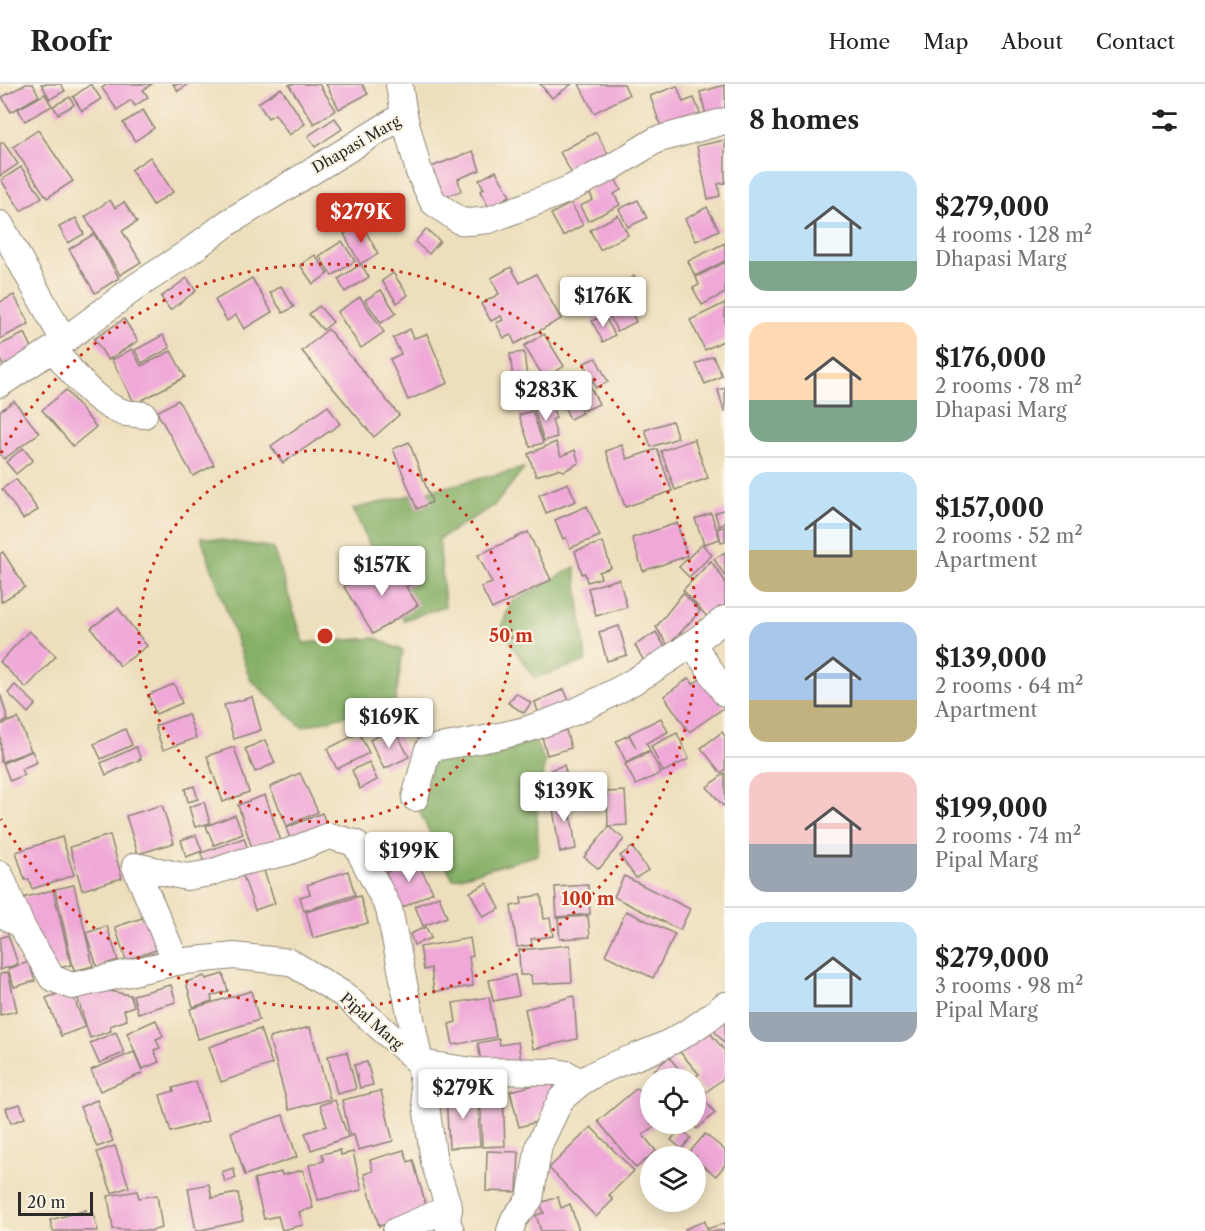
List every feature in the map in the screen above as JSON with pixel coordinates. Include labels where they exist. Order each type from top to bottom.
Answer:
[{"type":"street","points":[[399,84],[404,115]]},
{"type":"street","name":"Dhapasi Marg","points":[[0,384],[229,222],[404,115],[419,172],[433,202],[460,221],[470,222],[489,220],[567,190],[612,167],[656,140],[725,121]]},
{"type":"street","points":[[0,224],[58,345],[95,396],[125,413],[144,415]]},
{"type":"street","points":[[415,798],[428,749],[530,729],[580,709],[652,671],[725,619]]},
{"type":"street","points":[[692,643],[725,693]]},
{"type":"street","points":[[176,962],[135,866],[187,877],[288,852],[329,836],[355,843],[389,909],[420,1063],[434,1162],[450,1220],[396,1231]]},
{"type":"street","name":"Pipal Marg","points":[[0,874],[11,919],[52,978],[72,986],[176,962],[234,956],[290,962],[344,995],[420,1063]]},
{"type":"street","points":[[510,1231],[513,1219],[531,1199],[540,1145],[561,1099],[598,1071],[663,1046],[709,1018],[725,1005]]},
{"type":"street","points":[[420,1063],[473,1071],[556,1072],[567,1074],[580,1083]]},
{"type":"green space","points":[[524,468],[495,505],[439,539],[445,606],[404,620],[353,509]]},
{"type":"green space","points":[[201,537],[273,548],[304,643],[376,638],[403,651],[395,703],[302,727],[250,679]]},
{"type":"green space","points":[[575,567],[586,661],[535,678],[500,630],[511,603]]},
{"type":"green space","points":[[437,740],[534,740],[545,761],[537,805],[538,855],[453,879],[420,813]]},
{"type":"building","points":[[26,84],[33,84],[39,96],[11,112],[2,97]]},
{"type":"building","points":[[41,84],[61,84],[65,91],[50,99]]},
{"type":"building","points":[[91,84],[101,99],[82,111],[73,97]]},
{"type":"building","points":[[108,84],[152,84],[143,90],[148,97],[135,106],[131,100],[117,110],[102,88]]},
{"type":"building","points":[[173,84],[188,84],[178,91]]},
{"type":"building","points":[[319,84],[336,110],[314,124],[289,85]]},
{"type":"building","points":[[326,84],[362,84],[368,94],[339,109]]},
{"type":"building","points":[[540,84],[572,84],[552,98]]},
{"type":"building","points":[[579,84],[624,84],[629,95],[594,113]]},
{"type":"building","points":[[725,85],[725,114],[707,119],[700,92]]},
{"type":"building","points":[[677,86],[683,102],[694,98],[702,118],[663,132],[650,96]]},
{"type":"building","points":[[281,88],[305,124],[289,135],[275,114],[268,118],[258,103]]},
{"type":"building","points":[[45,94],[52,106],[25,121],[18,109]]},
{"type":"building","points":[[70,97],[74,105],[58,114],[53,106]]},
{"type":"building","points":[[143,110],[154,128],[135,141],[123,123]]},
{"type":"building","points":[[335,118],[342,129],[315,147],[308,136]]},
{"type":"building","points":[[38,130],[73,181],[47,198],[13,147]]},
{"type":"building","points":[[596,132],[608,154],[572,174],[560,152]]},
{"type":"building","points":[[725,140],[725,183],[718,184],[720,196],[708,199],[697,146]]},
{"type":"building","points":[[3,142],[18,164],[0,176],[0,144]]},
{"type":"building","points":[[473,151],[480,170],[458,179],[461,191],[441,198],[431,167]]},
{"type":"building","points":[[150,157],[173,192],[153,205],[131,170]]},
{"type":"building","points":[[21,167],[42,197],[21,211],[1,180]]},
{"type":"building","points":[[496,171],[510,196],[489,208],[480,191],[484,189],[479,180]]},
{"type":"building","points":[[614,176],[621,190],[614,194],[620,205],[588,221],[580,206],[593,200],[588,189]]},
{"type":"building","points":[[110,200],[115,208],[124,202],[137,222],[122,231],[141,262],[120,275],[85,217]]},
{"type":"building","points":[[638,200],[647,218],[628,227],[619,209]]},
{"type":"building","points":[[571,203],[583,225],[563,236],[551,214]]},
{"type":"building","points":[[707,207],[719,230],[696,241],[685,219]]},
{"type":"building","points":[[618,215],[628,235],[600,250],[590,230]]},
{"type":"building","points":[[76,218],[84,234],[68,243],[59,227]]},
{"type":"building","points":[[362,224],[378,254],[360,264],[344,234]]},
{"type":"building","points":[[426,229],[440,241],[429,254],[415,242]]},
{"type":"building","points":[[94,234],[119,278],[95,293],[69,249]]},
{"type":"building","points":[[342,241],[355,261],[332,276],[319,256]]},
{"type":"building","points":[[725,243],[725,261],[695,276],[688,261]]},
{"type":"building","points":[[315,255],[328,274],[313,284],[300,265]]},
{"type":"building","points":[[725,262],[725,293],[702,305],[693,288],[699,285],[696,277]]},
{"type":"building","points":[[361,264],[369,277],[345,292],[338,279]]},
{"type":"building","points":[[511,267],[520,283],[536,274],[561,319],[515,344],[511,335],[504,338],[496,323],[503,320],[501,316],[491,321],[481,304],[499,294],[491,278]]},
{"type":"building","points":[[393,273],[408,295],[397,303],[382,281]]},
{"type":"building","points":[[634,276],[639,284],[624,295],[619,288]]},
{"type":"building","points":[[187,278],[196,291],[170,310],[161,297]]},
{"type":"building","points":[[252,278],[272,312],[244,329],[236,315],[227,321],[215,300]]},
{"type":"building","points":[[281,286],[294,307],[283,313],[270,293]]},
{"type":"building","points":[[381,290],[396,313],[381,323],[365,300]]},
{"type":"building","points":[[14,295],[29,324],[0,339],[0,302]]},
{"type":"building","points":[[360,297],[384,332],[361,348],[337,312]]},
{"type":"building","points":[[625,299],[636,322],[617,331],[606,308]]},
{"type":"building","points":[[725,303],[725,340],[705,350],[690,320]]},
{"type":"building","points":[[319,306],[333,322],[323,330],[309,314]]},
{"type":"building","points":[[604,315],[615,335],[603,342],[592,321]]},
{"type":"building","points":[[124,319],[138,341],[108,360],[94,339]]},
{"type":"building","points":[[328,329],[399,415],[374,437],[302,351]]},
{"type":"building","points":[[410,329],[414,338],[427,334],[448,383],[408,400],[390,359],[401,354],[393,338]]},
{"type":"building","points":[[25,333],[34,352],[3,366],[0,359],[0,345]]},
{"type":"building","points":[[544,334],[564,366],[545,379],[524,346]]},
{"type":"building","points":[[163,335],[170,348],[142,363],[135,350]]},
{"type":"building","points":[[132,349],[141,366],[171,351],[185,377],[135,404],[112,360]]},
{"type":"building","points":[[524,352],[527,377],[513,379],[510,354]]},
{"type":"building","points":[[713,356],[722,376],[705,384],[696,364]]},
{"type":"building","points":[[596,358],[608,382],[596,388],[584,363]]},
{"type":"building","points":[[585,375],[590,387],[573,395],[582,413],[570,419],[556,389]]},
{"type":"building","points":[[591,388],[599,404],[584,411],[576,395]]},
{"type":"building","points":[[725,388],[725,411],[724,411],[718,390]]},
{"type":"building","points":[[66,390],[96,427],[73,446],[42,410]]},
{"type":"building","points":[[178,400],[214,465],[193,476],[157,412]]},
{"type":"building","points":[[14,401],[39,433],[4,459],[0,454],[0,411]]},
{"type":"building","points":[[328,406],[340,424],[283,463],[271,446]]},
{"type":"building","points":[[547,406],[548,409],[553,408],[556,418],[552,420],[557,437],[544,441],[534,410]]},
{"type":"building","points":[[532,411],[543,443],[530,447],[519,415]]},
{"type":"building","points":[[672,421],[678,438],[651,447],[645,430]]},
{"type":"building","points":[[694,439],[708,478],[675,490],[661,451]]},
{"type":"building","points":[[409,442],[432,502],[417,509],[393,449]]},
{"type":"building","points":[[556,442],[561,456],[575,450],[579,463],[564,471],[558,469],[536,476],[528,454]]},
{"type":"building","points":[[622,445],[627,459],[657,449],[672,491],[625,507],[606,451]]},
{"type":"building","points":[[23,448],[33,460],[16,474],[6,462]]},
{"type":"building","points":[[16,479],[38,510],[23,519],[2,489]]},
{"type":"building","points":[[568,483],[576,501],[546,513],[539,495]]},
{"type":"building","points":[[587,506],[600,536],[570,548],[566,537],[563,539],[555,520]]},
{"type":"building","points":[[725,509],[725,524],[719,526],[715,513]]},
{"type":"building","points":[[711,513],[720,539],[704,544],[695,519]]},
{"type":"building","points":[[677,523],[687,556],[643,571],[632,538]]},
{"type":"building","points":[[725,527],[725,542],[721,543],[718,528]]},
{"type":"building","points":[[528,532],[551,580],[492,609],[481,587],[492,583],[478,555]]},
{"type":"building","points":[[603,542],[611,568],[599,572],[601,578],[587,582],[575,551]]},
{"type":"building","points":[[702,544],[712,555],[689,577],[679,567]]},
{"type":"building","points":[[3,552],[25,587],[1,602],[0,554]]},
{"type":"building","points":[[725,552],[725,576],[714,559]]},
{"type":"building","points":[[711,561],[725,581],[725,610],[711,621],[683,590]]},
{"type":"building","points":[[400,562],[413,583],[406,587],[418,605],[373,634],[344,587],[368,571],[373,579]]},
{"type":"building","points":[[619,579],[627,607],[596,616],[588,588]]},
{"type":"building","points":[[683,593],[700,611],[668,646],[656,627]]},
{"type":"building","points":[[118,608],[147,646],[120,666],[91,628]]},
{"type":"building","points":[[619,626],[627,655],[607,661],[599,632]]},
{"type":"building","points":[[29,631],[56,656],[26,688],[0,662]]},
{"type":"building","points":[[656,632],[668,652],[646,665],[635,645]]},
{"type":"building","points":[[703,677],[725,707],[689,732],[664,696],[689,678],[693,684]]},
{"type":"building","points":[[174,684],[182,703],[156,714],[148,695]]},
{"type":"building","points":[[15,685],[36,704],[28,713],[8,693]]},
{"type":"building","points":[[564,689],[571,706],[540,719],[535,702]]},
{"type":"building","points":[[0,693],[8,720],[0,723]]},
{"type":"building","points":[[516,693],[531,703],[524,713],[508,703]]},
{"type":"building","points":[[252,697],[261,730],[234,739],[224,705]]},
{"type":"building","points":[[188,714],[196,738],[163,750],[155,726]]},
{"type":"building","points":[[18,718],[31,751],[1,762],[0,725]]},
{"type":"building","points":[[661,718],[668,732],[646,743],[650,750],[626,762],[616,741],[629,735],[636,748],[629,734]]},
{"type":"building","points":[[394,728],[409,757],[384,769],[370,740]]},
{"type":"building","points":[[125,729],[132,745],[101,759],[94,744]]},
{"type":"building","points":[[566,730],[571,748],[547,755],[542,737]]},
{"type":"building","points":[[722,732],[725,736],[725,770],[721,773],[701,748]]},
{"type":"building","points":[[359,733],[369,753],[337,769],[327,749]]},
{"type":"building","points":[[677,733],[689,759],[663,772],[651,746]]},
{"type":"building","points":[[265,740],[275,763],[255,772],[245,749]]},
{"type":"building","points":[[136,747],[141,759],[106,775],[101,763]]},
{"type":"building","points":[[234,747],[249,792],[223,802],[207,756]]},
{"type":"building","points":[[32,751],[37,762],[21,769],[24,775],[10,781],[3,763]]},
{"type":"building","points":[[650,752],[661,773],[636,785],[625,764]]},
{"type":"building","points":[[369,762],[377,780],[360,789],[352,770]]},
{"type":"building","points":[[564,765],[569,784],[555,788],[550,770]]},
{"type":"building","points":[[300,773],[318,812],[287,826],[270,787]]},
{"type":"building","points":[[725,773],[725,804],[723,806],[707,787]]},
{"type":"building","points":[[194,786],[198,799],[188,802],[185,789]]},
{"type":"building","points":[[625,791],[627,825],[608,826],[607,792]]},
{"type":"building","points":[[265,795],[282,844],[254,854],[238,805]]},
{"type":"building","points":[[568,795],[576,849],[560,852],[551,797]]},
{"type":"building","points":[[204,802],[210,823],[195,827],[189,807]]},
{"type":"building","points":[[162,805],[174,843],[138,854],[126,816]]},
{"type":"building","points":[[322,813],[328,828],[292,843],[286,828]]},
{"type":"building","points":[[235,815],[243,834],[214,845],[206,826]]},
{"type":"building","points":[[609,827],[624,839],[599,869],[584,857]]},
{"type":"building","points":[[110,835],[122,878],[82,890],[70,847]]},
{"type":"building","points":[[196,835],[202,851],[186,857],[181,840]]},
{"type":"building","points":[[62,837],[74,875],[32,889],[29,879],[25,880],[16,852]]},
{"type":"building","points":[[244,838],[250,856],[207,871],[201,853]]},
{"type":"building","points":[[632,847],[648,870],[636,878],[620,856]]},
{"type":"building","points":[[415,858],[433,892],[402,908],[385,873]]},
{"type":"building","points":[[260,859],[275,903],[255,910],[240,867]]},
{"type":"building","points":[[348,871],[355,895],[304,911],[300,897],[310,894],[307,885]]},
{"type":"building","points":[[624,876],[690,909],[680,930],[614,897]]},
{"type":"building","points":[[487,883],[500,909],[483,917],[470,892]]},
{"type":"building","points":[[74,885],[93,966],[74,971],[55,889]]},
{"type":"building","points":[[588,885],[590,914],[557,917],[555,887]]},
{"type":"building","points":[[53,890],[71,965],[49,970],[22,898]]},
{"type":"building","points":[[541,895],[544,919],[550,918],[553,936],[531,939],[532,945],[517,947],[511,906],[522,904],[521,898]]},
{"type":"building","points":[[360,896],[368,923],[313,938],[306,912]]},
{"type":"building","points":[[439,896],[447,917],[423,926],[415,906]]},
{"type":"building","points":[[626,911],[675,934],[653,978],[605,955]]},
{"type":"building","points":[[154,914],[165,947],[126,960],[115,927]]},
{"type":"building","points":[[588,916],[590,937],[560,939],[558,918]]},
{"type":"building","points":[[107,926],[118,960],[97,967],[86,933]]},
{"type":"building","points":[[426,927],[431,938],[414,945],[410,934]]},
{"type":"building","points":[[8,935],[18,964],[0,970],[0,938]]},
{"type":"building","points":[[470,938],[473,956],[469,957],[473,986],[434,992],[431,968],[424,970],[420,947]]},
{"type":"building","points":[[570,945],[572,982],[532,984],[531,975],[520,975],[519,950]]},
{"type":"building","points":[[29,962],[35,981],[14,987],[8,969]]},
{"type":"building","points":[[8,972],[17,1011],[0,1015],[0,974]]},
{"type":"building","points":[[223,974],[228,991],[211,996],[212,1001],[193,1007],[186,982],[205,976],[206,979]]},
{"type":"building","points":[[515,975],[519,996],[493,1001],[489,980]]},
{"type":"building","points":[[171,985],[176,1002],[138,1013],[133,995]]},
{"type":"building","points":[[103,990],[130,995],[134,1006],[124,1010],[127,1020],[110,1026],[111,1031],[90,1038],[76,993]]},
{"type":"building","points":[[65,991],[72,993],[85,1027],[61,1036],[46,998]]},
{"type":"building","points":[[251,991],[259,1020],[198,1039],[190,1009]]},
{"type":"building","points":[[574,996],[577,1039],[533,1049],[525,1009]]},
{"type":"building","points":[[489,997],[496,1037],[453,1045],[449,1024],[456,1022],[453,1003]]},
{"type":"building","points":[[725,1015],[725,1044],[711,1027]]},
{"type":"building","points":[[156,1020],[163,1036],[156,1039],[160,1048],[154,1050],[159,1062],[142,1069],[127,1033]]},
{"type":"building","points":[[310,1027],[330,1099],[289,1110],[269,1038]]},
{"type":"building","points":[[706,1028],[725,1051],[725,1077],[706,1092],[706,1068],[694,1068],[679,1051]]},
{"type":"building","points":[[260,1029],[272,1064],[221,1082],[209,1047]]},
{"type":"building","points":[[116,1032],[124,1053],[99,1063],[90,1043]]},
{"type":"building","points":[[499,1039],[500,1045],[518,1042],[521,1061],[482,1068],[478,1043]]},
{"type":"building","points":[[134,1052],[143,1073],[100,1091],[91,1070]]},
{"type":"building","points":[[347,1052],[356,1089],[337,1094],[328,1056]]},
{"type":"building","points":[[669,1057],[678,1068],[656,1068]]},
{"type":"building","points":[[367,1062],[373,1085],[360,1088],[354,1065]]},
{"type":"building","points":[[555,1080],[553,1095],[536,1122],[519,1127],[510,1091]]},
{"type":"building","points":[[196,1081],[208,1121],[171,1132],[160,1095],[174,1091],[173,1088]]},
{"type":"building","points":[[637,1088],[640,1091],[640,1134],[644,1134],[652,1146],[640,1146],[640,1165],[636,1168],[598,1121]]},
{"type":"building","points":[[381,1091],[393,1141],[358,1150],[354,1135],[350,1136],[342,1100]]},
{"type":"building","points":[[480,1091],[503,1091],[505,1146],[482,1147]]},
{"type":"building","points":[[477,1092],[480,1146],[449,1148],[446,1094]]},
{"type":"building","points":[[97,1100],[113,1141],[97,1147],[80,1107]]},
{"type":"building","points":[[335,1100],[348,1137],[311,1150],[305,1133],[327,1126],[320,1105]]},
{"type":"building","points":[[706,1102],[715,1113],[706,1121]]},
{"type":"building","points":[[20,1104],[25,1118],[11,1123],[6,1108]]},
{"type":"building","points":[[283,1115],[297,1157],[245,1175],[231,1132]]},
{"type":"building","points":[[591,1127],[634,1171],[609,1195],[613,1200],[596,1217],[549,1168]]},
{"type":"building","points":[[676,1134],[686,1134],[691,1138],[684,1146],[678,1146],[671,1140]]},
{"type":"building","points":[[705,1134],[725,1150],[725,1165],[716,1176],[706,1168],[706,1146],[695,1146]]},
{"type":"building","points":[[115,1146],[129,1187],[112,1193],[97,1152]]},
{"type":"building","points":[[340,1150],[341,1155],[353,1152],[362,1190],[318,1200],[309,1165],[324,1161],[322,1154]]},
{"type":"building","points":[[404,1150],[408,1162],[413,1160],[428,1213],[379,1226],[364,1174],[373,1171],[370,1160]]},
{"type":"building","points":[[487,1151],[519,1152],[517,1192],[486,1191]]},
{"type":"building","points":[[233,1168],[236,1178],[225,1182],[222,1172]]},
{"type":"building","points":[[303,1170],[313,1208],[299,1212],[303,1225],[282,1230],[278,1216],[264,1219],[254,1179],[281,1172],[282,1175]]},
{"type":"building","points":[[209,1184],[212,1198],[238,1193],[243,1221],[196,1231],[188,1188]]},
{"type":"building","points":[[137,1191],[139,1198],[157,1195],[162,1228],[150,1231],[113,1229],[108,1196]]},
{"type":"building","points":[[558,1197],[561,1208],[570,1204],[579,1231],[541,1231],[536,1215],[544,1213],[540,1203]]},
{"type":"building","points":[[86,1210],[87,1215],[93,1213],[98,1231],[53,1231],[50,1220]]},
{"type":"building","points":[[705,1221],[707,1229],[725,1223],[725,1231],[686,1231],[685,1229]]}]
